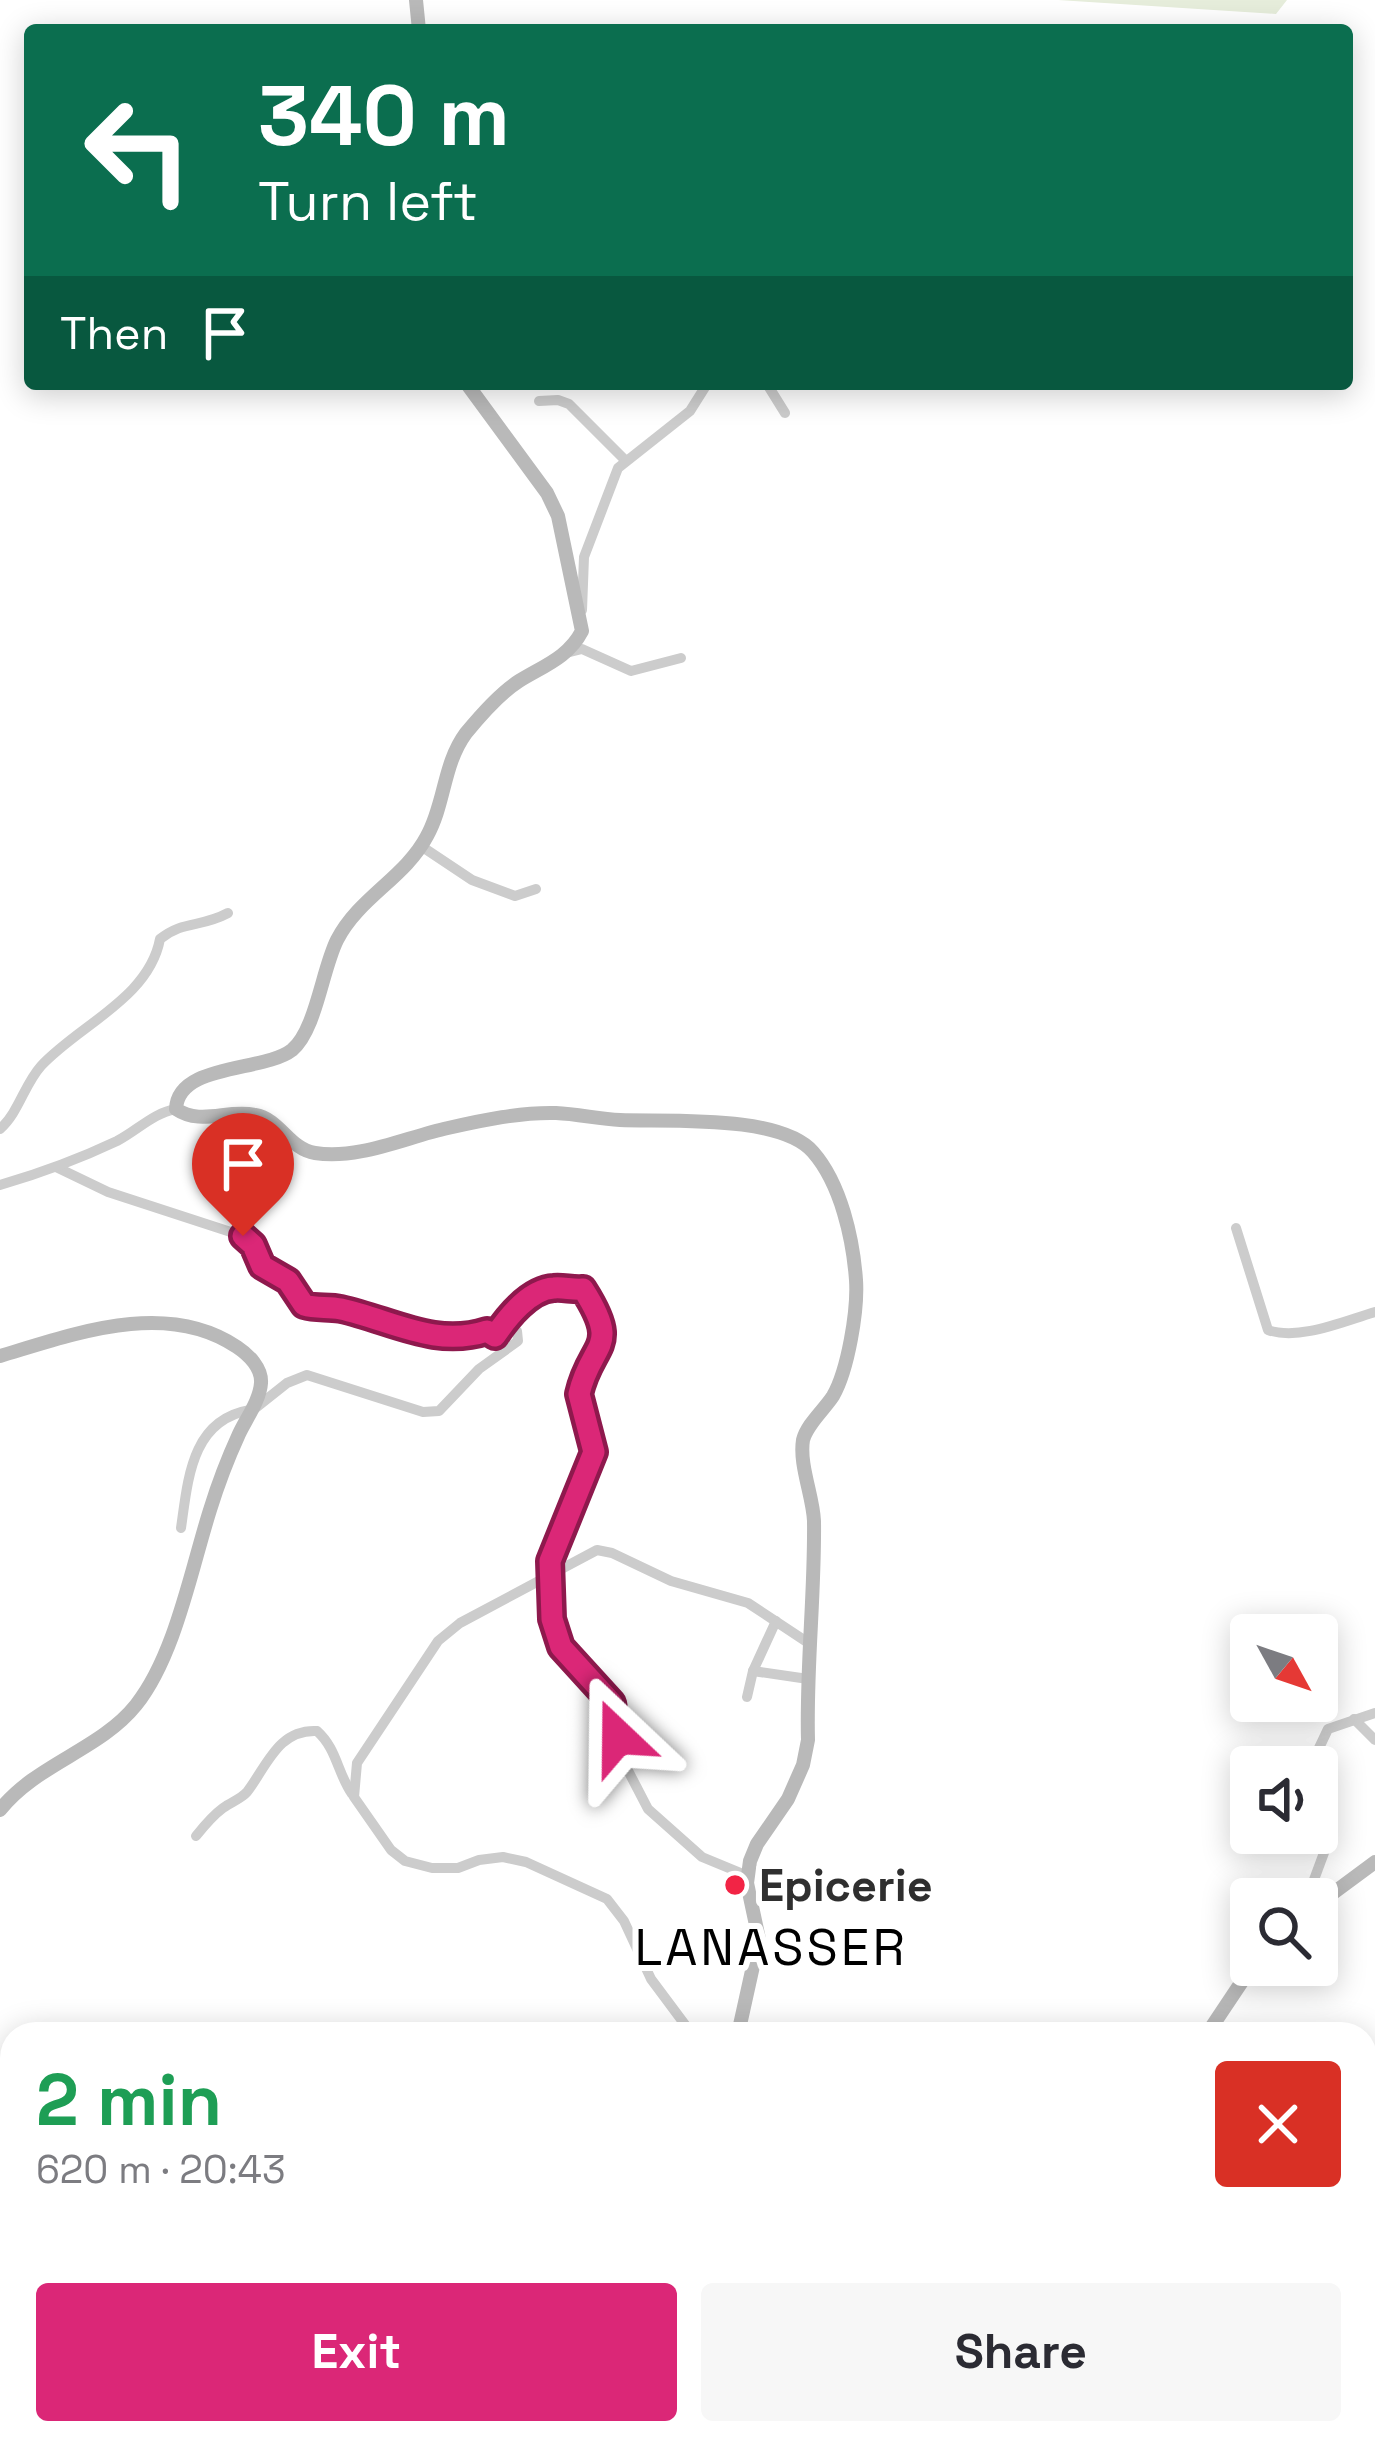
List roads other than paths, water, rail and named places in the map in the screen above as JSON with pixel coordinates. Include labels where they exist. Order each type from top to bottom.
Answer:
[{"type":"street","points":[[471,390],[547,493],[567,544],[571,582],[582,615]]},
{"type":"street","points":[[566,653],[582,631],[584,557],[625,460],[678,422],[702,390]]},
{"type":"street","points":[[771,390],[785,413]]},
{"type":"street","points":[[539,401],[569,404],[625,460]]},
{"type":"street","points":[[176,1109],[184,1088],[202,1078],[277,1058],[292,1049],[310,1018],[339,936],[372,894],[397,875],[421,846],[451,759],[466,733],[514,684],[581,649],[631,671],[681,658]]},
{"type":"street","points":[[421,846],[472,880],[515,896],[536,889]]},
{"type":"street","points":[[0,1129],[10,1120],[38,1069],[140,981],[157,956],[160,939],[176,926],[207,925],[228,913]]},
{"type":"street","points":[[0,1185],[56,1167],[139,1129],[160,1112],[176,1109],[203,1118],[244,1113],[262,1116],[295,1145],[315,1153],[385,1146],[448,1128],[556,1113],[613,1120],[715,1121],[788,1137],[811,1149],[828,1174],[847,1226],[856,1280],[855,1314],[837,1390],[804,1435],[802,1450],[814,1515],[808,1740],[803,1765],[788,1799],[757,1844],[748,1876],[759,1939],[741,2022]]},
{"type":"street","points":[[56,1167],[108,1192],[243,1236],[253,1245],[262,1266],[288,1281],[300,1301],[310,1307],[346,1310],[428,1336],[471,1336],[487,1331],[495,1336],[540,1291],[583,1289],[600,1315],[599,1354],[579,1394],[594,1452],[555,1547],[549,1577],[552,1619],[561,1647],[612,1703],[622,1759],[640,1799],[702,1857],[748,1876]]},
{"type":"street","points":[[1236,1228],[1268,1330],[1296,1333],[1375,1312]]},
{"type":"street","points":[[0,1356],[115,1324],[159,1324],[218,1336],[255,1363],[261,1384],[214,1497],[156,1672],[140,1700],[113,1727],[27,1783],[0,1810]]},
{"type":"street","points":[[181,1528],[193,1455],[232,1413],[250,1412],[287,1382],[308,1375],[423,1412],[440,1411],[479,1369],[518,1341],[517,1330],[507,1324]]},
{"type":"street","points":[[354,1797],[357,1762],[438,1641],[460,1623],[591,1552],[604,1550],[671,1581],[748,1604],[810,1644]]},
{"type":"street","points":[[747,1697],[753,1671],[776,1621]]},
{"type":"street","points":[[753,1671],[808,1678]]},
{"type":"street","points":[[1320,1746],[1328,1730],[1375,1713]]},
{"type":"street","points":[[1354,1719],[1375,1740]]},
{"type":"street","points":[[196,1836],[224,1807],[243,1796],[288,1737],[304,1730],[317,1732],[334,1749],[341,1778],[391,1850],[405,1861],[458,1868],[503,1857],[526,1862],[607,1899],[624,1921],[652,1979],[683,2022]]},
{"type":"street","points":[[1338,1889],[1375,1862]]},
{"type":"street","points":[[1215,2022],[1239,1986]]},
{"type":"place","name":"Epicerie","points":[[735,1885]]},
{"type":"district","name":"LANASSER","points":[[771,1947]]}]
